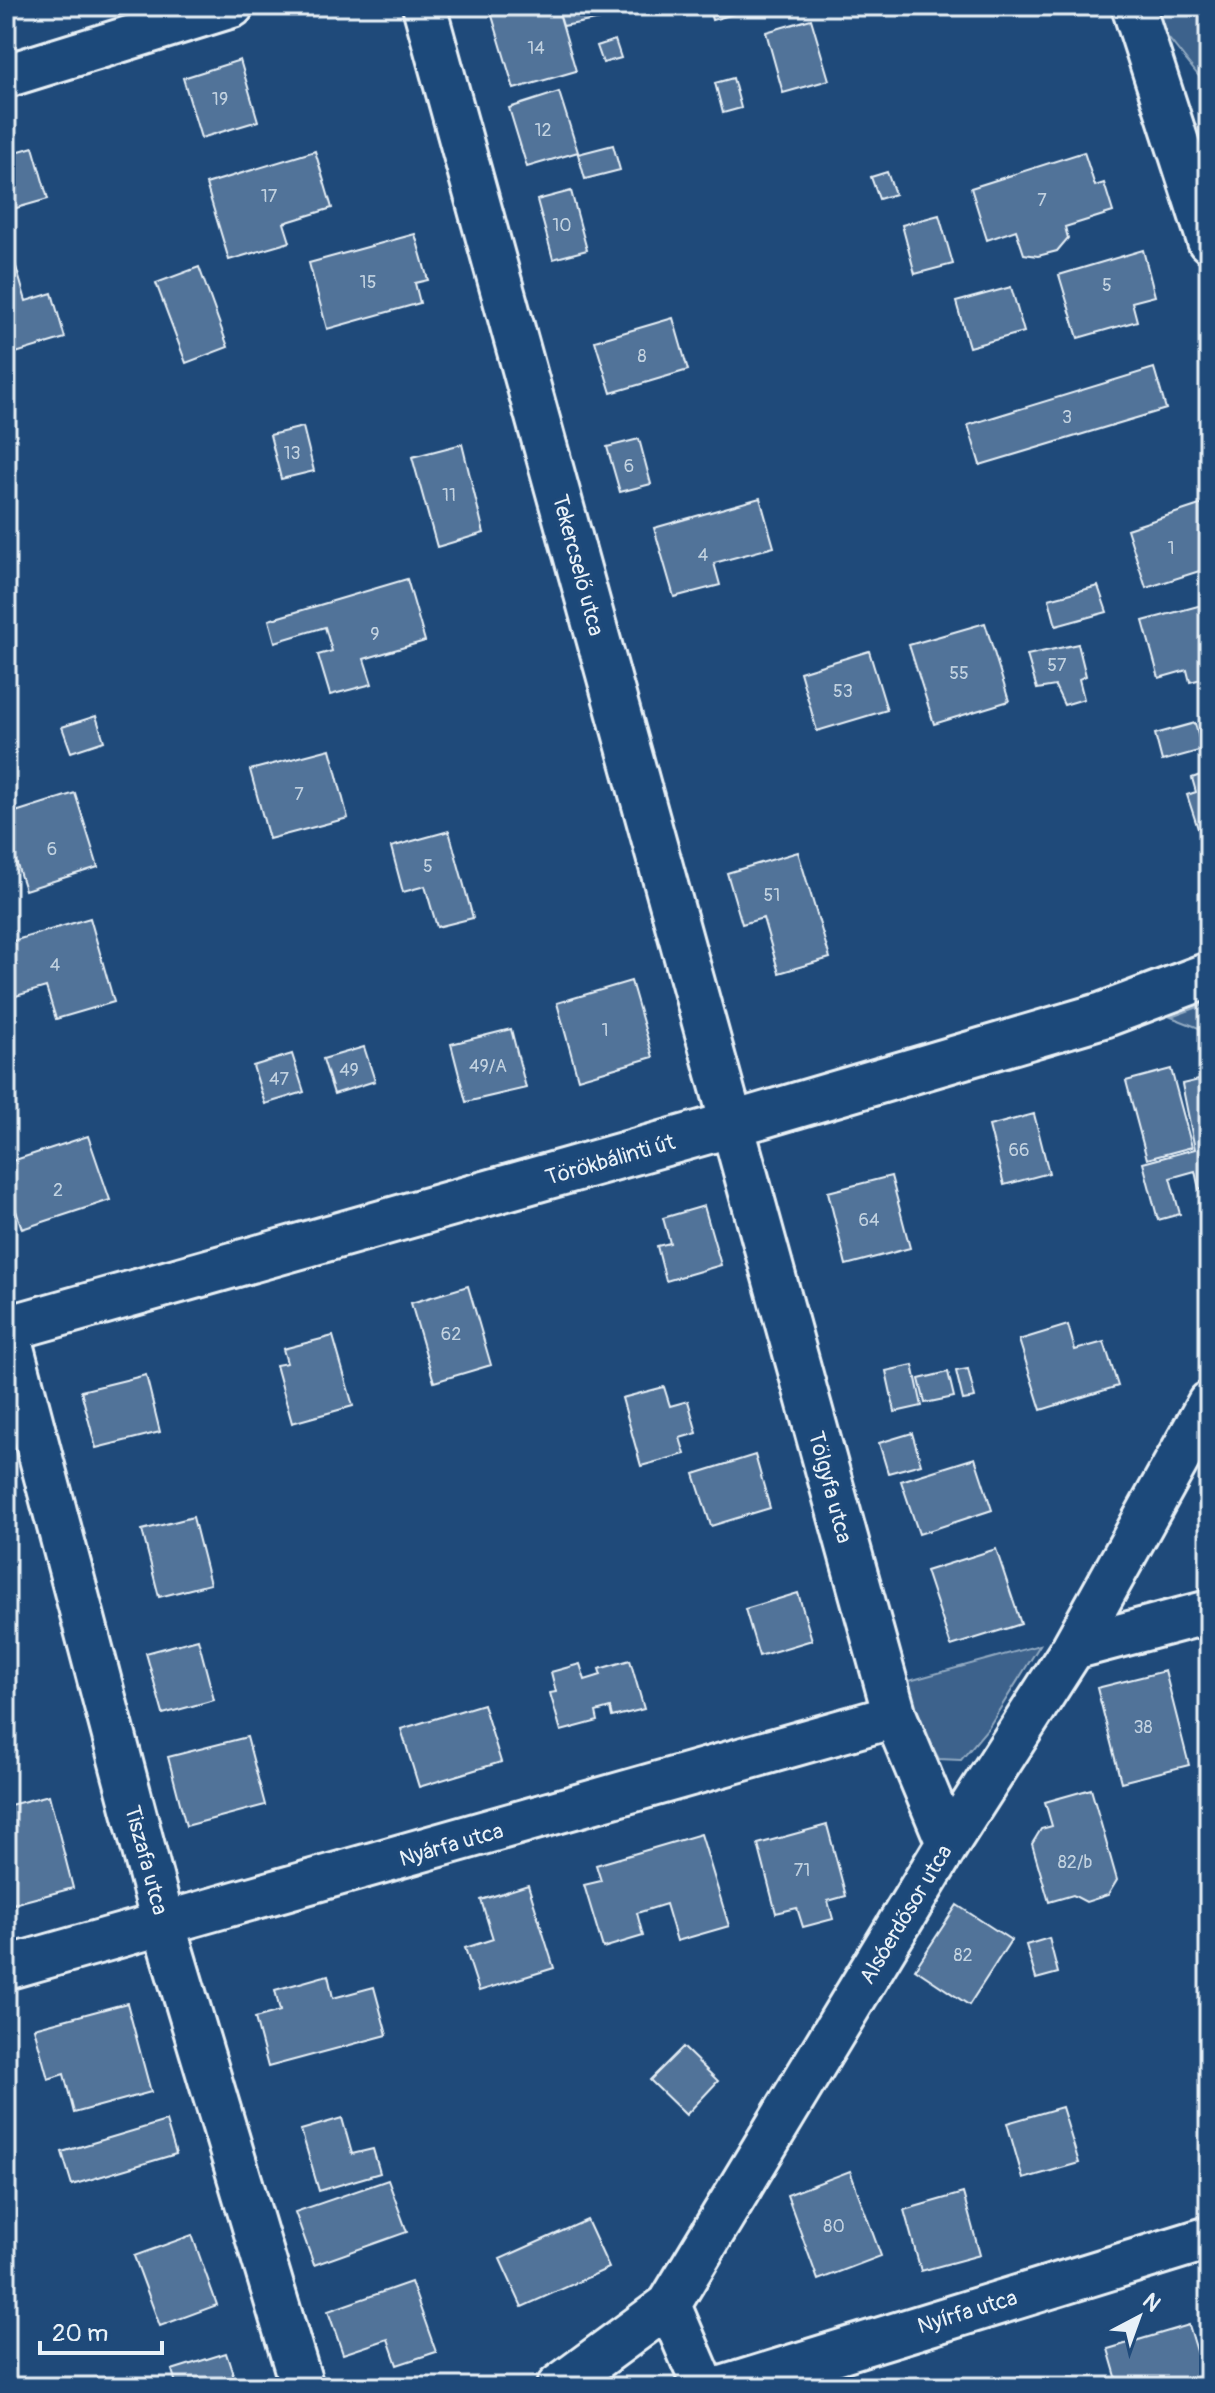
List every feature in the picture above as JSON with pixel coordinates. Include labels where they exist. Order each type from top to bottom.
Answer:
[{"type":"main road","name":"Törökbálinti út","points":[[6,1327],[733,1124],[1103,1015],[1209,975]]},
{"type":"street","points":[[6,76],[232,6]]},
{"type":"street","name":"Tekercselő utca","points":[[424,6],[733,1124]]},
{"type":"street","points":[[1133,6],[1209,241]]},
{"type":"street","name":"Tölgyfa utca","points":[[733,1124],[895,1716],[948,1843]]},
{"type":"street","name":"Tiszafa utca","points":[[6,1327],[164,1926],[302,2387]]},
{"type":"street","name":"Alsóerdősor utca","points":[[558,2387],[669,2305],[948,1843],[1073,1648],[1209,1403]]},
{"type":"street","points":[[1073,1648],[1209,1612]]},
{"type":"street","name":"Nyárfa utca","points":[[6,1968],[164,1926],[895,1716]]},
{"type":"street","name":"Nyírfa utca","points":[[725,2387],[1209,2238]]},
{"type":"street","points":[[669,2305],[704,2387]]},
{"type":"shaded area","points":[[1158,6],[1209,6],[1209,89],[1158,25]]},
{"type":"shaded area","points":[[1209,1003],[1209,1032],[1171,1017]]},
{"type":"shaded area","points":[[1040,1645],[988,1728],[961,1760],[939,1759],[913,1713],[902,1683]]},
{"type":"building","points":[[500,6],[557,6],[576,71],[514,89],[490,9]]},
{"type":"building","points":[[557,6],[597,6],[601,19],[563,26]]},
{"type":"building","points":[[708,6],[763,6],[712,20]]},
{"type":"building","points":[[811,19],[829,80],[783,93],[766,32]]},
{"type":"building","points":[[615,40],[621,58],[603,63],[597,46]]},
{"type":"building","points":[[240,60],[258,121],[201,138],[183,78]]},
{"type":"building","points":[[733,78],[741,108],[723,113],[715,83]]},
{"type":"building","points":[[559,92],[578,152],[527,167],[509,108]]},
{"type":"building","points":[[613,145],[620,170],[585,179],[578,154]]},
{"type":"building","points":[[33,147],[48,199],[6,211],[6,155]]},
{"type":"building","points":[[315,151],[332,208],[284,223],[290,242],[229,260],[206,184]]},
{"type":"building","points":[[1084,152],[1095,186],[1104,183],[1113,212],[1065,227],[1068,238],[1057,251],[1038,256],[1024,254],[1016,230],[987,240],[971,188]]},
{"type":"building","points":[[887,172],[895,194],[879,199],[871,177]]},
{"type":"building","points":[[571,191],[587,250],[553,259],[537,200]]},
{"type":"building","points":[[939,215],[953,264],[915,274],[902,225]]},
{"type":"building","points":[[415,234],[428,280],[415,283],[420,303],[327,329],[309,263]]},
{"type":"building","points":[[1143,250],[1155,296],[1132,302],[1137,321],[1078,338],[1059,275]]},
{"type":"building","points":[[14,260],[26,301],[52,293],[65,338],[6,356],[6,262]]},
{"type":"building","points":[[199,267],[228,347],[186,363],[156,283]]},
{"type":"building","points":[[1011,287],[1024,332],[969,347],[956,302]]},
{"type":"building","points":[[673,318],[688,370],[611,393],[595,341]]},
{"type":"building","points":[[1154,368],[1166,409],[980,465],[968,425]]},
{"type":"building","points":[[303,427],[314,471],[281,479],[270,435]]},
{"type":"building","points":[[639,439],[651,484],[620,492],[607,447]]},
{"type":"building","points":[[462,444],[484,533],[437,547],[412,457]]},
{"type":"building","points":[[760,498],[774,547],[714,563],[720,585],[674,597],[654,528]]},
{"type":"building","points":[[1209,502],[1209,568],[1146,588],[1127,529]]},
{"type":"building","points":[[407,579],[425,641],[364,659],[372,684],[330,695],[318,655],[332,651],[325,627],[275,642],[269,620]]},
{"type":"building","points":[[1098,586],[1107,612],[1056,626],[1049,599]]},
{"type":"building","points":[[1209,603],[1209,677],[1190,682],[1187,670],[1159,678],[1143,621]]},
{"type":"building","points":[[985,623],[1009,701],[934,724],[909,645]]},
{"type":"building","points":[[1078,644],[1086,676],[1079,679],[1084,699],[1064,705],[1055,686],[1037,689],[1027,655]]},
{"type":"building","points":[[869,651],[887,710],[817,731],[800,672]]},
{"type":"building","points":[[96,716],[104,741],[71,752],[62,727]]},
{"type":"building","points":[[1195,723],[1202,750],[1162,761],[1155,734]]},
{"type":"building","points":[[330,749],[348,818],[269,839],[250,770]]},
{"type":"building","points":[[1209,772],[1209,849],[1205,850],[1187,795],[1196,792],[1192,778]]},
{"type":"building","points":[[75,793],[98,867],[25,890],[6,830],[6,815]]},
{"type":"building","points":[[449,831],[473,918],[437,927],[425,886],[403,892],[391,847]]},
{"type":"building","points":[[798,852],[830,958],[779,973],[763,918],[742,924],[727,873]]},
{"type":"building","points":[[90,918],[114,1002],[56,1019],[46,987],[6,999],[6,943]]},
{"type":"building","points":[[631,981],[653,1057],[578,1079],[557,1003]]},
{"type":"building","points":[[511,1029],[526,1088],[466,1102],[451,1044]]},
{"type":"building","points":[[364,1047],[375,1081],[334,1094],[323,1059]]},
{"type":"building","points":[[292,1054],[304,1092],[265,1104],[253,1066]]},
{"type":"building","points":[[1171,1069],[1192,1147],[1147,1159],[1126,1081]]},
{"type":"building","points":[[1199,1080],[1209,1116],[1209,1186],[1199,1189],[1195,1171],[1170,1178],[1180,1214],[1158,1220],[1143,1163],[1195,1149],[1182,1084]]},
{"type":"building","points":[[1034,1114],[1049,1173],[1004,1185],[989,1126]]},
{"type":"building","points":[[88,1136],[110,1200],[22,1229],[6,1180],[6,1163]]},
{"type":"building","points":[[891,1176],[910,1248],[846,1265],[828,1192]]},
{"type":"building","points":[[704,1206],[721,1265],[666,1281],[657,1246],[670,1243],[663,1218]]},
{"type":"building","points":[[468,1286],[491,1365],[434,1382],[411,1303]]},
{"type":"building","points":[[1068,1325],[1075,1350],[1104,1342],[1118,1386],[1041,1410],[1019,1340]]},
{"type":"building","points":[[333,1336],[353,1406],[292,1423],[276,1365],[287,1363],[283,1349]]},
{"type":"building","points":[[913,1365],[922,1406],[895,1412],[886,1371]]},
{"type":"building","points":[[968,1369],[975,1398],[963,1400],[956,1371]]},
{"type":"building","points":[[948,1372],[954,1397],[925,1403],[919,1379]]},
{"type":"building","points":[[146,1375],[160,1432],[96,1448],[81,1391]]},
{"type":"building","points":[[664,1387],[670,1406],[688,1401],[697,1433],[680,1438],[685,1454],[641,1466],[622,1398]]},
{"type":"building","points":[[912,1433],[921,1464],[888,1473],[879,1443]]},
{"type":"building","points":[[755,1455],[770,1508],[711,1526],[694,1474]]},
{"type":"building","points":[[975,1458],[992,1510],[919,1534],[901,1481]]},
{"type":"building","points":[[193,1517],[210,1584],[159,1597],[142,1530]]},
{"type":"building","points":[[996,1549],[1021,1624],[951,1646],[926,1571]]},
{"type":"building","points":[[798,1593],[812,1640],[759,1656],[745,1609]]},
{"type":"building","points":[[198,1639],[214,1700],[163,1714],[146,1653]]},
{"type":"building","points":[[630,1660],[644,1709],[612,1717],[610,1708],[596,1712],[598,1721],[561,1731],[550,1693],[556,1692],[551,1672],[580,1664],[585,1680],[601,1675],[599,1669]]},
{"type":"building","points":[[1165,1671],[1189,1765],[1121,1782],[1097,1688]]},
{"type":"building","points":[[483,1704],[501,1762],[419,1787],[401,1729]]},
{"type":"building","points":[[247,1737],[265,1805],[186,1826],[168,1757]]},
{"type":"building","points":[[1091,1789],[1117,1880],[1108,1895],[1086,1902],[1073,1895],[1049,1902],[1032,1844],[1041,1829],[1052,1826],[1045,1802]]},
{"type":"building","points":[[49,1795],[73,1888],[13,1904],[6,1880],[6,1806]]},
{"type":"building","points":[[827,1825],[846,1896],[828,1901],[833,1919],[803,1927],[797,1908],[776,1913],[758,1844]]},
{"type":"building","points":[[701,1834],[729,1926],[677,1941],[666,1904],[637,1913],[643,1936],[603,1948],[584,1885],[601,1881],[596,1865]]},
{"type":"building","points":[[528,1885],[554,1968],[479,1991],[465,1948],[493,1939],[481,1900]]},
{"type":"building","points":[[957,1905],[1011,1940],[969,2005],[915,1969]]},
{"type":"building","points":[[1049,1938],[1058,1973],[1036,1979],[1026,1945]]},
{"type":"building","points":[[328,1975],[333,1998],[374,1987],[387,2035],[268,2067],[255,2018],[280,2011],[275,1990]]},
{"type":"building","points":[[127,2003],[151,2092],[74,2113],[64,2074],[48,2079],[34,2028]]},
{"type":"building","points":[[683,2047],[718,2081],[686,2115],[650,2080]]},
{"type":"building","points":[[1062,2107],[1079,2163],[1023,2179],[1007,2123]]},
{"type":"building","points":[[342,2118],[352,2154],[373,2149],[380,2173],[319,2191],[301,2130]]},
{"type":"building","points":[[166,2121],[176,2154],[72,2185],[62,2152]]},
{"type":"building","points":[[850,2171],[881,2256],[818,2280],[787,2195]]},
{"type":"building","points":[[388,2180],[407,2232],[314,2265],[295,2212]]},
{"type":"building","points":[[963,2193],[980,2255],[921,2271],[904,2210]]},
{"type":"building","points":[[587,2220],[609,2268],[522,2307],[500,2259]]},
{"type":"building","points":[[192,2235],[217,2305],[160,2326],[134,2256]]},
{"type":"building","points":[[411,2282],[436,2352],[397,2365],[388,2339],[343,2354],[328,2311]]},
{"type":"building","points":[[1189,2325],[1208,2387],[1119,2387],[1108,2349]]},
{"type":"building","points":[[226,2353],[237,2387],[177,2387],[172,2370]]}]
